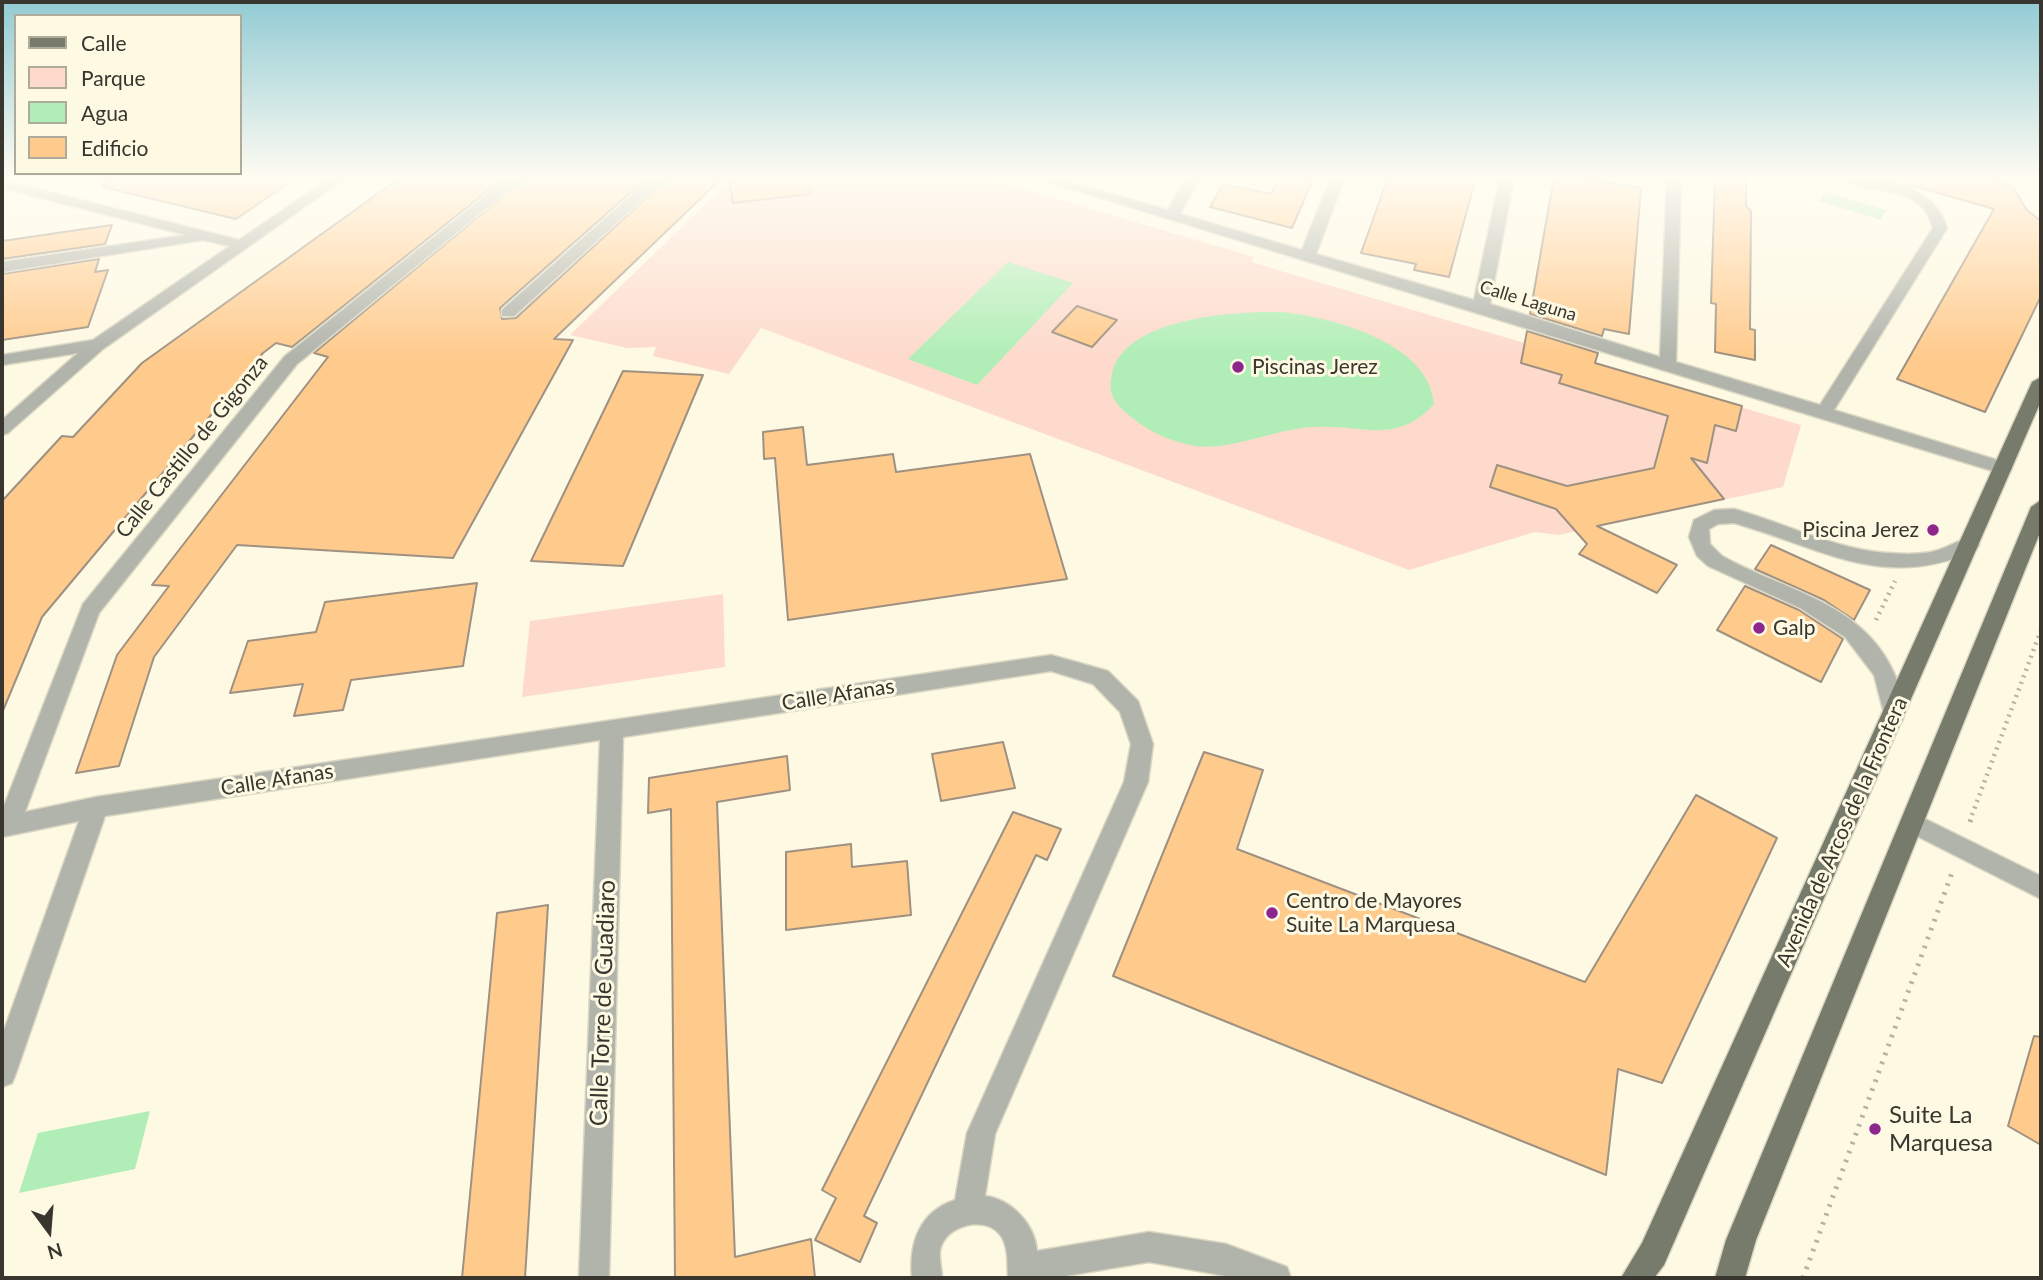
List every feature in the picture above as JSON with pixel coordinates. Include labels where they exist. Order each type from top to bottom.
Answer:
[{"type":"main road","name":"Avenida de Arcos de la Frontera","points":[[1636,1278],[1658,1243],[2041,382]]},
{"type":"main road","points":[[1730,1278],[1741,1241],[2041,507]]},
{"type":"street","points":[[2,267],[208,237],[242,245]]},
{"type":"street","points":[[2,429],[97,345],[254,237]]},
{"type":"street","name":"Calle Castillo de Gigonza","points":[[5,826],[90,610],[291,360],[443,237]]},
{"type":"street","points":[[508,313],[593,237]]},
{"type":"street","name":"Calle Laguna","points":[[1244,237],[1668,363],[2003,468]]},
{"type":"street","points":[[1308,255],[1315,237]]},
{"type":"street","points":[[1481,307],[1495,237]]},
{"type":"street","points":[[1668,363],[1672,237]]},
{"type":"street","points":[[1825,411],[1935,237]]},
{"type":"street","points":[[2,360],[97,345]]},
{"type":"street","points":[[1894,715],[1889,685],[1864,644],[1823,610],[1716,561],[1701,546],[1698,538],[1700,525],[1714,517],[1734,516],[1863,556],[1905,562],[1940,559],[1969,545]]},
{"type":"street","name":"Calle Afanas","points":[[5,826],[96,807],[1051,663],[1100,677],[1130,707],[1142,744],[1136,782],[981,1133],[968,1208]]},
{"type":"street","name":"Calle Torre de Guadiaro","points":[[594,1278],[612,729]]},
{"type":"street","points":[[2,1073],[96,807]]},
{"type":"street","points":[[1913,824],[2041,888]]},
{"type":"street","points":[[927,1278],[925,1254],[931,1236],[942,1222],[968,1208],[988,1209],[1002,1215],[1014,1227],[1022,1242],[1023,1273],[1149,1247],[1226,1259],[1241,1272],[1276,1278]]},
{"type":"path","points":[[1864,644],[1905,562]]},
{"type":"path","points":[[1802,1278],[2041,630]]},
{"type":"green space","name":"Piscinas Jerez","points":[[672,237],[1186,237],[1254,257],[1251,262],[1801,425],[1783,487],[1558,535],[1535,532],[1409,570],[761,328],[729,374],[653,356],[656,347],[627,348],[570,335]]},
{"type":"green space","points":[[723,594],[725,667],[522,697],[530,621]]},
{"type":"water","points":[[1008,262],[1073,283],[977,385],[908,359]]},
{"type":"water","points":[[1281,312],[1350,327],[1397,349],[1415,364],[1428,382],[1434,404],[1420,417],[1392,429],[1300,428],[1209,447],[1185,444],[1157,434],[1132,418],[1114,399],[1110,385],[1112,374],[1121,355],[1137,340],[1184,321],[1237,313]]},
{"type":"water","points":[[150,1111],[135,1169],[19,1193],[38,1133]]},
{"type":"building","points":[[31,237],[108,237],[105,244],[2,259],[2,241]]},
{"type":"building","points":[[318,237],[430,237],[292,347],[276,343],[263,353],[42,617],[2,713],[2,501],[62,436],[73,437],[142,363]]},
{"type":"building","points":[[454,237],[581,237],[500,308],[502,319],[516,318],[604,237],[661,237],[554,339],[573,340],[453,558],[237,545],[154,657],[119,766],[76,773],[117,655],[169,586],[152,585],[328,357],[314,353]]},
{"type":"building","points":[[1367,237],[1460,237],[1449,277],[1414,270],[1416,264],[1361,253]]},
{"type":"building","points":[[1544,237],[1637,237],[1629,334],[1604,329],[1602,336],[1530,314]]},
{"type":"building","points":[[1713,237],[1751,237],[1750,329],[1755,330],[1755,360],[1715,352],[1716,304],[1711,303]]},
{"type":"building","points":[[1978,237],[2041,237],[2041,296],[1985,412],[1897,379]]},
{"type":"building","points":[[99,259],[95,272],[108,270],[88,327],[2,340],[2,274]]},
{"type":"building","points":[[1077,306],[1117,320],[1092,347],[1052,332]]},
{"type":"building","points":[[1527,331],[1598,353],[1595,363],[1742,406],[1736,431],[1715,425],[1707,463],[1691,458],[1724,499],[1597,526],[1677,565],[1657,593],[1579,554],[1587,544],[1556,509],[1490,487],[1497,465],[1567,486],[1654,468],[1668,416],[1559,383],[1562,375],[1521,363]]},
{"type":"building","points":[[623,371],[703,375],[623,566],[531,561]]},
{"type":"building","points":[[803,427],[807,465],[893,454],[896,472],[1030,454],[1067,579],[788,620],[775,458],[764,459],[763,432]]},
{"type":"building","points":[[1771,545],[1870,590],[1854,620],[1824,600],[1755,569]]},
{"type":"building","points":[[477,583],[463,666],[351,680],[343,710],[294,716],[303,684],[230,693],[248,641],[316,632],[325,602]]},
{"type":"building","points":[[1745,586],[1799,610],[1843,639],[1821,682],[1717,630]]},
{"type":"building","points":[[1003,742],[1015,788],[941,801],[932,754]]},
{"type":"building","name":"Centro de Mayores Suite La Marquesa","points":[[1204,752],[1263,770],[1237,849],[1585,982],[1696,795],[1777,838],[1662,1083],[1618,1069],[1606,1175],[1113,976]]},
{"type":"building","points":[[787,756],[790,790],[717,802],[735,1257],[811,1239],[815,1278],[675,1278],[671,809],[648,813],[649,778]]},
{"type":"building","points":[[1013,812],[1061,829],[1047,860],[1036,855],[864,1216],[877,1223],[860,1262],[815,1240],[836,1198],[822,1190]]},
{"type":"building","points":[[851,844],[852,867],[907,861],[911,915],[786,930],[786,852]]},
{"type":"building","points":[[548,905],[525,1278],[462,1278],[497,913]]},
{"type":"building","points":[[2034,1036],[2041,1037],[2041,1145],[2008,1126]]},
{"type":"place","name":"Piscinas Jerez","points":[[1238,367]]},
{"type":"place","name":"Piscina Jerez","points":[[1933,530]]},
{"type":"place","name":"Galp","points":[[1759,628]]},
{"type":"place","name":"Centro de Mayores Suite La Marquesa","points":[[1272,913]]},
{"type":"place","name":"Suite La Marquesa","points":[[1875,1129]]}]
